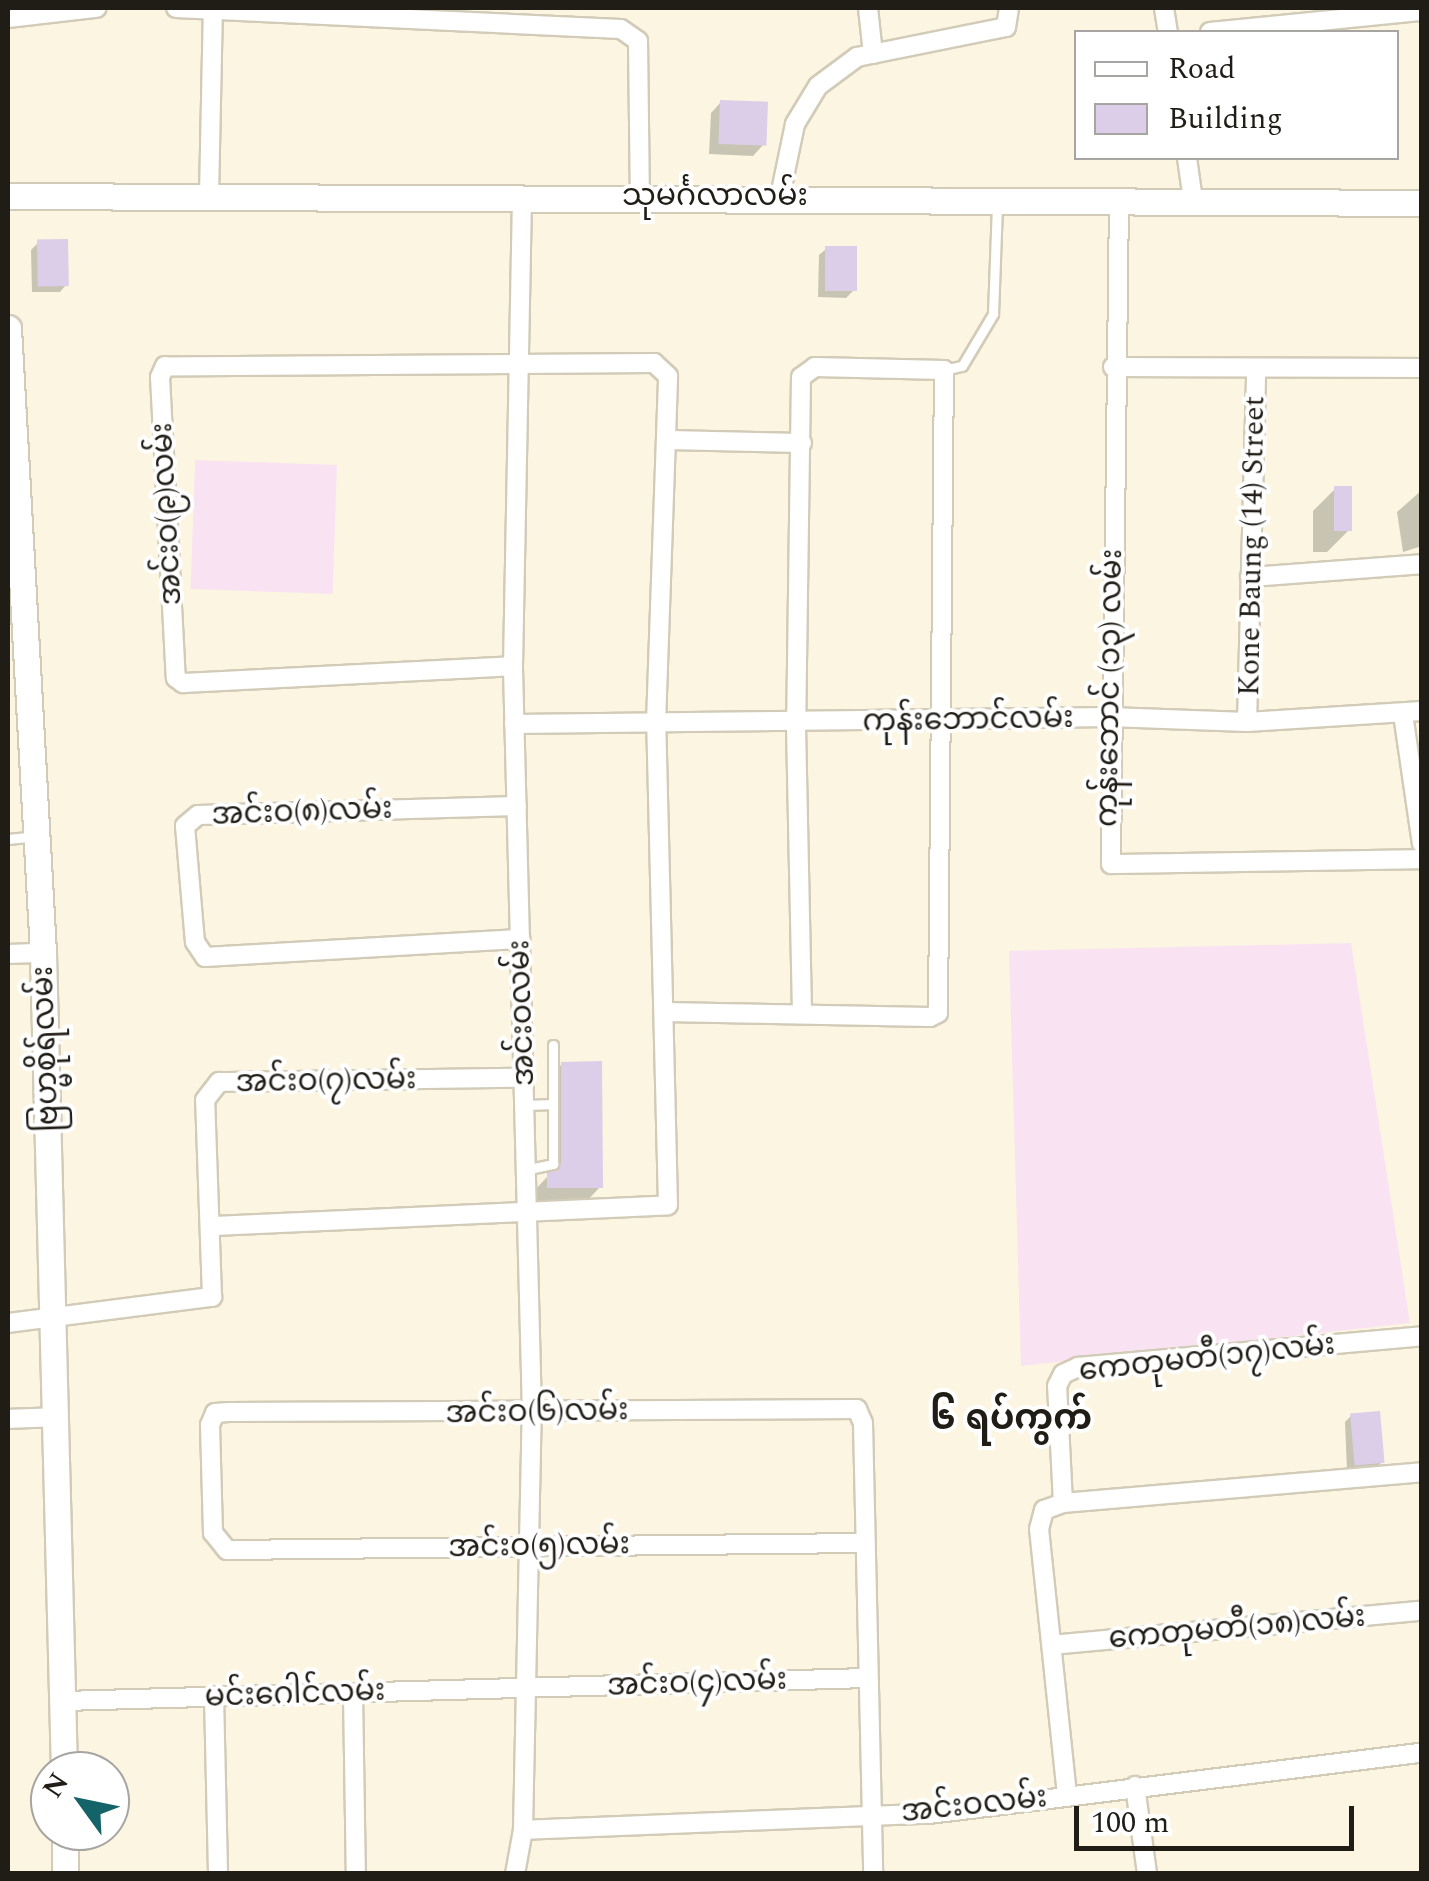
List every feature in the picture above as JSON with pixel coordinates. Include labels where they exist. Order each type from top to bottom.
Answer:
[{"type":"main road","name":"သုမင်္ဂလာလမ်း","points":[[8,196],[780,196],[1422,203]]},
{"type":"main road","name":"ဗြဟ္မစိုရ်လမ်း","points":[[8,328],[13,522],[43,954],[64,1751]]},
{"type":"street","points":[[8,18],[96,8]]},
{"type":"street","points":[[176,8],[548,17],[621,29],[638,41],[640,196]]},
{"type":"street","points":[[868,8],[873,54]]},
{"type":"street","points":[[780,196],[795,124],[818,86],[857,57],[986,35],[1006,28],[1009,8]]},
{"type":"street","points":[[208,196],[214,10]]},
{"type":"street","points":[[1230,30],[1422,11]]},
{"type":"street","points":[[1187,160],[1193,200]]},
{"type":"street","name":"အင်းဝလမ်း","points":[[515,1874],[524,1830],[532,1414],[531,1208],[513,666],[522,196]]},
{"type":"street","name":"ကုန်းဘောင် (၁၃) လမ်း","points":[[1120,199],[1113,367],[1108,854],[1118,868],[1422,858]]},
{"type":"street","points":[[212,1226],[531,1208],[659,1210],[668,1204],[656,723],[667,440],[664,367],[520,362]]},
{"type":"street","name":"အင်းဝ(၉)လမ်း","points":[[513,666],[183,683],[176,678],[160,376],[165,366],[176,365],[520,362]]},
{"type":"street","points":[[1113,367],[1422,368]]},
{"type":"street","points":[[666,1012],[802,1014],[938,1013],[936,718],[944,370],[806,370],[796,726],[802,1014]]},
{"type":"street","name":"Kone Baung (14) Street","points":[[1248,722],[1256,370]]},
{"type":"street","points":[[667,440],[802,443]]},
{"type":"street","points":[[1250,576],[1422,564]]},
{"type":"street","points":[[1412,712],[1422,844]]},
{"type":"street","name":"ကုန်းဘောင်လမ်း","points":[[514,724],[796,726],[936,718],[1109,717],[1248,722],[1412,712]]},
{"type":"street","name":"အင်းဝ(၈)လမ်း","points":[[516,806],[198,814],[185,826],[194,942],[204,956],[520,939]]},
{"type":"street","points":[[8,954],[43,954]]},
{"type":"street","name":"အင်းဝ(၇)လမ်း","points":[[54,1315],[206,1302],[212,1297],[205,1100],[219,1082],[524,1078]]},
{"type":"street","points":[[8,1323],[54,1315]]},
{"type":"street","name":"ကေတုမတီ(၁၇)လမ်း","points":[[1063,1503],[1057,1386],[1078,1367],[1422,1336]]},
{"type":"street","name":"အင်းဝ(၆)လမ်း","points":[[216,1543],[215,1413],[532,1414],[858,1408],[863,1423],[863,1543]]},
{"type":"street","points":[[8,1419],[57,1417]]},
{"type":"street","points":[[1067,1795],[1038,1529],[1044,1510],[1063,1503],[1422,1472]]},
{"type":"street","name":"အင်းဝ(၅)လမ်း","points":[[216,1543],[227,1550],[863,1543]]},
{"type":"street","points":[[863,1543],[873,1874]]},
{"type":"street","name":"ကေတုမတီ(၁၈)လမ်း","points":[[1052,1646],[1422,1611]]},
{"type":"street","name":"အင်းဝ(၄)လမ်း","points":[[526,1688],[867,1678]]},
{"type":"street","name":"မင်းဂေါင်လမ်း","points":[[64,1700],[526,1688]]},
{"type":"street","points":[[353,1692],[356,1874]]},
{"type":"street","points":[[214,1696],[218,1874]]},
{"type":"street","name":"အင်းဝလမ်း","points":[[524,1830],[871,1816],[1422,1753]]},
{"type":"street","points":[[1135,1786],[1147,1874]]},
{"type":"lane","points":[[944,370],[962,366],[993,314],[997,198]]},
{"type":"lane","points":[[8,839],[36,836]]},
{"type":"lane","points":[[529,1169],[554,1164],[553,1045]]},
{"type":"lane","points":[[525,1105],[553,1104]]},
{"type":"shaded area","points":[[195,460],[337,465],[332,594],[191,589]]},
{"type":"shaded area","points":[[1351,943],[1410,1323],[1021,1366],[1009,951]]},
{"type":"building","points":[[720,100],[768,102],[766,146],[718,144]]},
{"type":"building","points":[[68,239],[69,286],[38,287],[37,240]]},
{"type":"building","points":[[825,246],[857,246],[857,291],[825,291]]},
{"type":"building","points":[[1334,486],[1352,486],[1352,531],[1334,531]]},
{"type":"building","points":[[602,1061],[603,1188],[547,1188],[547,1173],[561,1164],[561,1062]]},
{"type":"building","points":[[1380,1411],[1385,1463],[1355,1465],[1350,1414]]},
{"type":"district","name":"၆ ရပ်ကွက်","points":[[1011,1419]]}]
